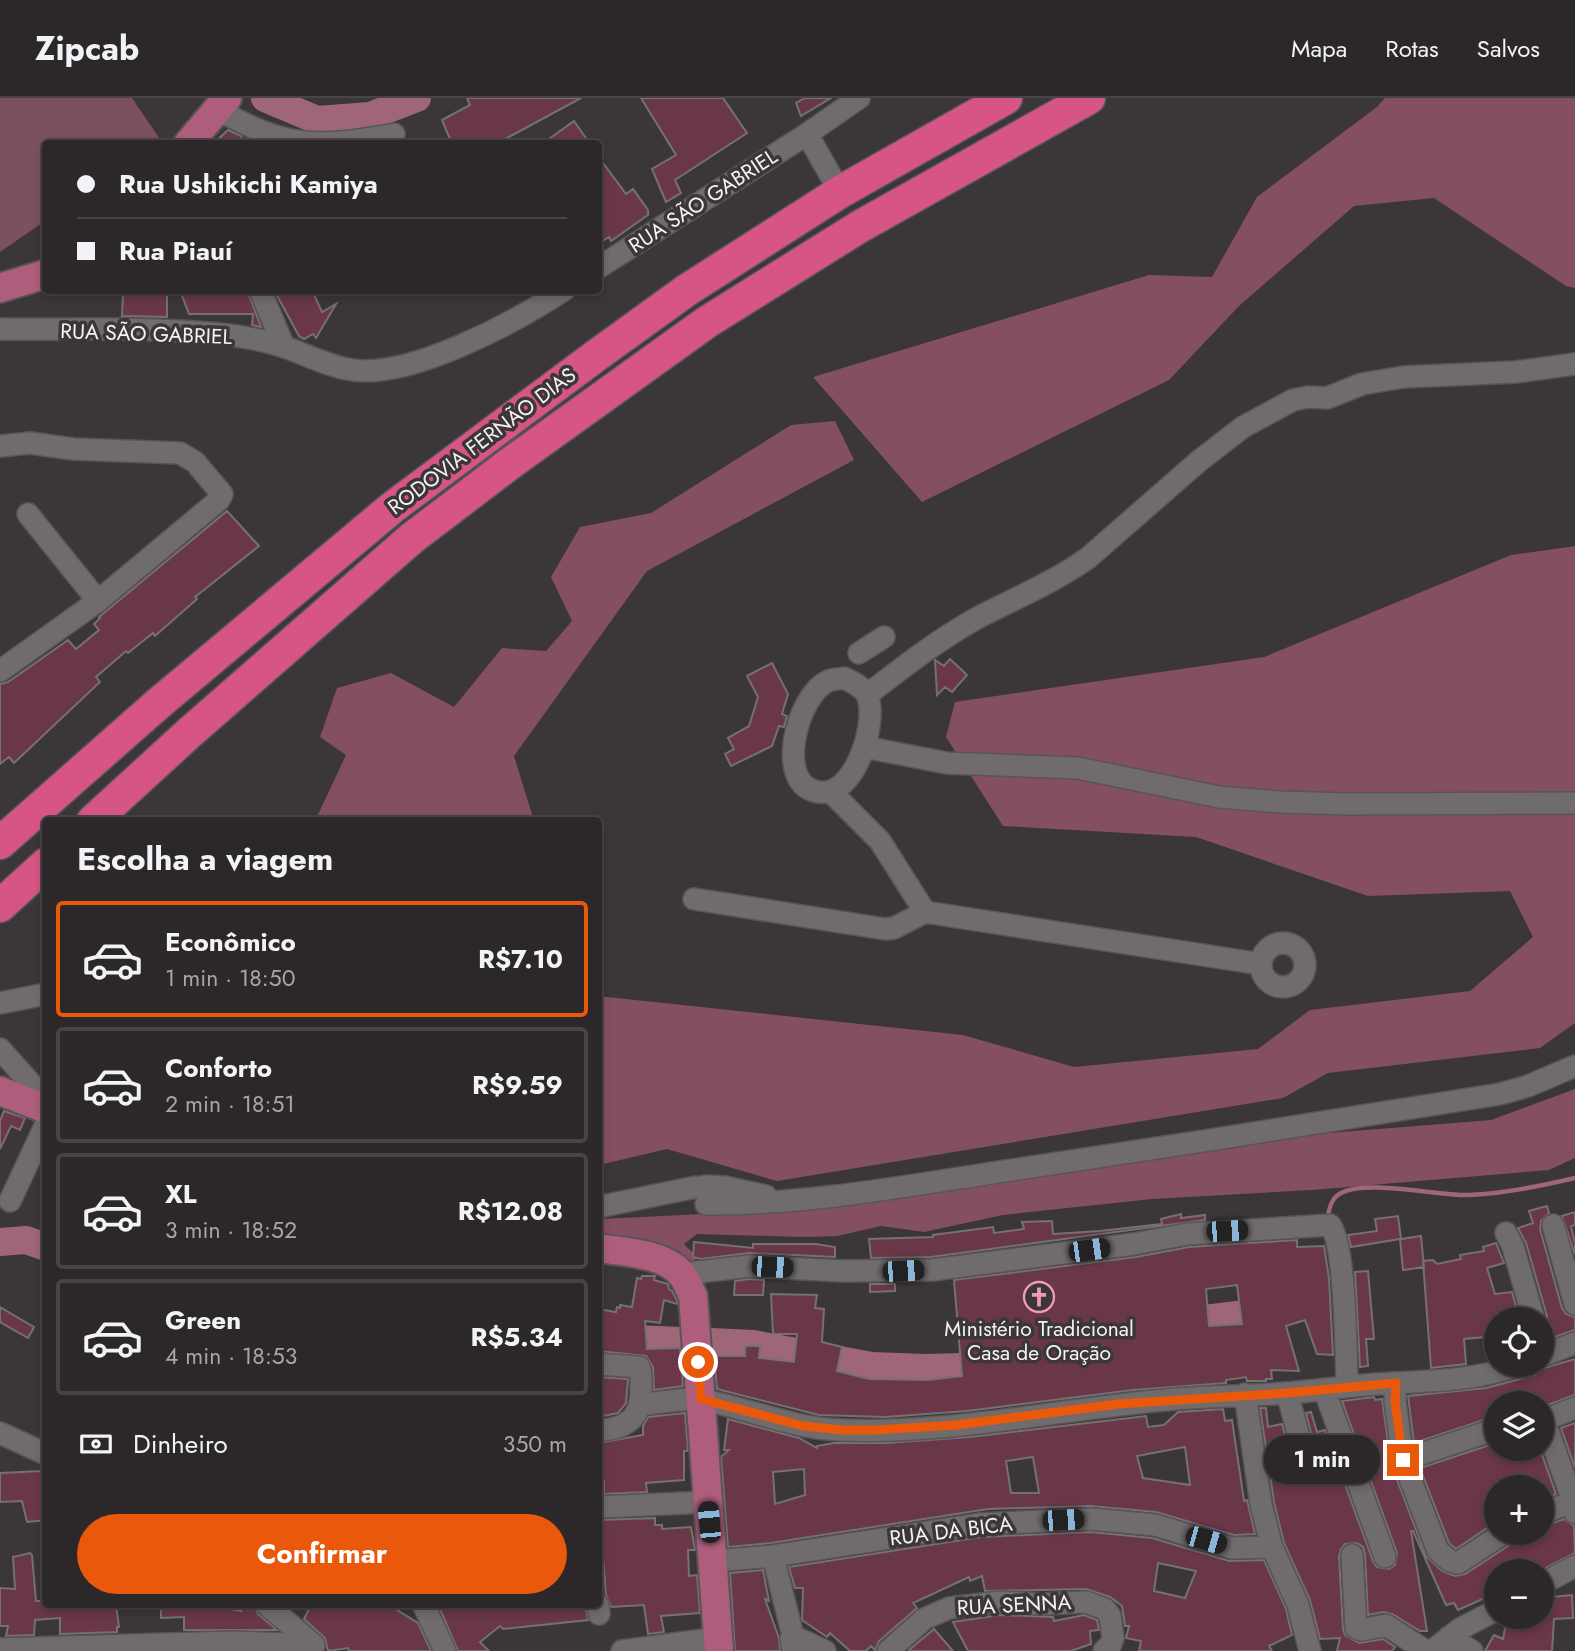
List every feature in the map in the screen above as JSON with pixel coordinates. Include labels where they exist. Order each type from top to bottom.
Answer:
[{"type":"highway","name":"RODOVIA FERNÃO DIAS","points":[[0,843],[159,703],[393,507],[687,290],[840,192],[1006,98]]},
{"type":"highway","name":"RODOVIA FERNÃO DIAS","points":[[97,817],[412,538],[512,463],[707,322],[859,226],[1089,98]]},
{"type":"highway","points":[[0,906],[42,868]]},
{"type":"main road","points":[[194,140],[222,104]]},
{"type":"main road","points":[[0,288],[42,275]]},
{"type":"main road","points":[[0,1091],[42,1112]]},
{"type":"main road","points":[[602,1249],[663,1262],[682,1274],[693,1296],[718,1644]]},
{"type":"street","name":"RUA SÃO GABRIEL","points":[[602,265],[859,98]]},
{"type":"street","points":[[222,104],[271,136],[286,140]]},
{"type":"street","points":[[359,140],[394,134]]},
{"type":"street","points":[[807,134],[840,192]]},
{"type":"street","points":[[262,294],[284,347]]},
{"type":"street","name":"RUA SÃO GABRIEL","points":[[0,329],[209,333],[284,347],[349,370],[376,371],[413,364],[462,344],[556,294]]},
{"type":"street","points":[[867,695],[901,668],[977,618],[1079,564],[1199,461],[1243,427],[1271,410],[1293,400],[1308,397],[1327,398],[1362,384],[1403,377],[1516,372],[1575,364]]},
{"type":"street","points":[[0,446],[30,443],[73,449],[180,453],[195,462],[222,494],[219,500],[98,601],[0,671]]},
{"type":"street","points":[[28,514],[98,601]]},
{"type":"street","points":[[859,653],[884,637]]},
{"type":"street","points":[[844,678],[858,685],[867,695],[870,709],[864,747],[852,775],[831,792],[810,789],[800,780],[793,765],[798,724],[806,704],[828,680],[844,678]]},
{"type":"street","points":[[864,747],[947,763],[1078,768],[1219,797],[1268,801],[1361,804],[1575,803]]},
{"type":"street","points":[[831,792],[880,841],[925,912]]},
{"type":"street","points":[[694,900],[885,929],[894,928],[925,912],[1261,964]]},
{"type":"street","points":[[0,1003],[42,995]]},
{"type":"street","points":[[0,1049],[34,1087],[42,1110]]},
{"type":"street","points":[[608,1205],[701,1195],[725,1187],[778,1200],[871,1191],[1248,1135],[1486,1096],[1528,1086],[1575,1066]]},
{"type":"street","points":[[10,1201],[42,1116]]},
{"type":"street","points":[[1553,1224],[1575,1304]]},
{"type":"street","points":[[682,1274],[749,1266],[842,1271],[932,1270],[1133,1244],[1187,1234],[1330,1225],[1336,1233],[1339,1255],[1346,1332],[1347,1386]]},
{"type":"street","points":[[1506,1233],[1530,1307]]},
{"type":"street","points":[[1554,1351],[1575,1343]]},
{"type":"street","points":[[602,1364],[639,1367],[641,1372],[640,1405],[627,1424],[620,1428],[602,1430]]},
{"type":"street","points":[[640,1405],[701,1399],[803,1426],[876,1430],[956,1425],[1118,1404],[1287,1393],[1347,1386],[1466,1380],[1484,1375]]},
{"type":"street","points":[[1396,1383],[1395,1401],[1403,1460],[1434,1543],[1444,1557],[1458,1563],[1486,1545]]},
{"type":"street","points":[[1325,1389],[1385,1557]]},
{"type":"street","points":[[1287,1393],[1308,1469]]},
{"type":"street","points":[[1245,1394],[1261,1504],[1272,1547],[1298,1605],[1310,1651]]},
{"type":"street","points":[[1554,1417],[1575,1408]]},
{"type":"street","points":[[0,1433],[42,1452]]},
{"type":"street","points":[[1403,1460],[1484,1433]]},
{"type":"street","points":[[1554,1452],[1574,1507],[1554,1511]]},
{"type":"street","points":[[602,1507],[708,1502]]},
{"type":"street","name":"RUA DA BICA","points":[[712,1561],[773,1556],[980,1524],[1091,1519],[1155,1525],[1232,1548],[1272,1547]]},
{"type":"street","points":[[1352,1555],[1356,1628],[1360,1630],[1386,1625],[1426,1651]]},
{"type":"street","points":[[773,1556],[793,1644],[825,1651]]},
{"type":"street","points":[[1554,1577],[1575,1566]]},
{"type":"street","name":"RUA SENNA","points":[[888,1651],[924,1619],[949,1608],[1000,1602],[1086,1602],[1105,1609],[1110,1616],[1113,1638],[1104,1651]]},
{"type":"street","points":[[270,1608],[314,1648]]},
{"type":"street","points":[[425,1608],[445,1651]]},
{"type":"street","points":[[1432,1651],[1448,1637],[1484,1617]]},
{"type":"street","points":[[1448,1637],[1472,1651]]},
{"type":"street","points":[[622,1651],[718,1644]]},
{"type":"street","points":[[0,1648],[314,1648]]},
{"type":"shaded area","points":[[0,98],[132,98],[161,140],[42,140],[42,223],[0,252]]},
{"type":"shaded area","points":[[1385,98],[1575,98],[1575,288],[1566,286],[1434,198],[1354,206],[1239,306],[1169,380],[922,502],[813,377],[1149,275],[1212,277],[1257,197],[1377,107]]},
{"type":"shaded area","points":[[835,421],[854,460],[647,571],[514,756],[533,817],[317,817],[346,755],[320,737],[337,688],[391,673],[454,707],[502,648],[546,651],[572,621],[551,577],[580,527],[651,513],[791,425]]},
{"type":"shaded area","points":[[1575,546],[1575,1023],[1540,1048],[1328,1073],[1283,1098],[777,1181],[667,1149],[602,1164],[602,996],[963,1035],[1074,1067],[1258,1049],[1310,1010],[1470,991],[1533,937],[1510,891],[1368,896],[1196,837],[1003,826],[946,737],[955,702],[1264,657],[1511,555]]},
{"type":"shaded area","points":[[1575,1089],[1575,1158],[1549,1170],[1312,1190],[1152,1199],[1003,1215],[924,1232],[881,1226],[837,1236],[697,1234],[684,1244],[698,1258],[683,1267],[602,1243],[602,1219],[744,1212],[1316,1134],[1491,1120]]},
{"type":"building","points":[[467,98],[581,98],[503,140],[450,140],[442,120],[470,105]]},
{"type":"building","points":[[641,98],[723,98],[747,133],[675,180],[681,193],[666,202],[652,169],[676,155]]},
{"type":"building","points":[[805,98],[831,98],[801,116],[796,103]]},
{"type":"building","points":[[574,121],[587,140],[548,140]]},
{"type":"building","points":[[228,130],[241,136],[243,140],[217,140]]},
{"type":"building","points":[[602,161],[626,194],[633,189],[648,210],[648,215],[611,241],[609,237],[602,241]]},
{"type":"building","points":[[123,294],[167,294],[167,317],[122,316]]},
{"type":"building","points":[[181,294],[249,294],[261,327],[252,325],[253,314],[189,314]]},
{"type":"building","points":[[276,294],[314,294],[322,312],[336,304],[316,338],[313,334],[304,339],[299,336]]},
{"type":"building","points":[[227,511],[259,546],[195,597],[197,599],[155,636],[153,633],[128,653],[126,651],[96,677],[100,682],[14,763],[9,757],[0,764],[0,684],[8,682],[68,640],[76,649],[99,630],[94,624],[99,617]]},
{"type":"building","points":[[950,659],[967,675],[952,692],[945,687],[937,695],[935,660],[944,666]]},
{"type":"building","points":[[772,663],[788,694],[782,714],[787,716],[784,727],[779,726],[772,746],[731,766],[725,754],[734,749],[728,738],[749,726],[758,697],[747,676]]},
{"type":"building","points":[[4,1111],[25,1118],[20,1130],[11,1126],[0,1149],[0,1121]]},
{"type":"building","points":[[1547,1206],[1549,1213],[1541,1221],[1540,1229],[1562,1308],[1566,1314],[1575,1317],[1575,1330],[1554,1337],[1554,1307],[1544,1307],[1526,1243],[1518,1228],[1533,1223],[1529,1211]]},
{"type":"building","points":[[1575,1212],[1575,1225],[1571,1226],[1575,1255],[1562,1216]]},
{"type":"building","points":[[1181,1214],[1181,1218],[1205,1215],[1205,1220],[931,1257],[871,1258],[869,1239],[933,1237],[993,1227],[994,1233],[1024,1229],[1022,1222],[1052,1221],[1053,1234],[1100,1231],[1162,1224],[1161,1219]]},
{"type":"building","points":[[1398,1216],[1401,1239],[1421,1236],[1424,1267],[1403,1270],[1400,1239],[1351,1247],[1348,1235],[1377,1231],[1375,1219]]},
{"type":"building","points":[[1297,1240],[1297,1247],[1324,1246],[1329,1278],[1333,1355],[1317,1354],[1305,1320],[1286,1326],[1299,1371],[1271,1370],[1272,1379],[1266,1381],[1247,1381],[1246,1377],[1226,1380],[1226,1383],[1133,1390],[967,1411],[885,1417],[819,1415],[717,1389],[714,1356],[745,1356],[745,1346],[760,1346],[759,1358],[794,1362],[797,1334],[773,1334],[771,1294],[817,1295],[815,1308],[824,1309],[822,1342],[842,1347],[837,1371],[869,1379],[927,1380],[962,1376],[954,1280],[1136,1257],[1189,1247]],"holes":[[[1237,1285],[1242,1324],[1209,1326],[1206,1289]]]},
{"type":"building","points":[[694,1242],[753,1248],[753,1244],[816,1244],[835,1247],[835,1257],[749,1253],[701,1259],[693,1257]]},
{"type":"building","points":[[1496,1243],[1504,1263],[1487,1268],[1495,1294],[1512,1292],[1516,1307],[1484,1307],[1484,1337],[1464,1339],[1466,1364],[1431,1368],[1423,1261],[1433,1260],[1437,1264],[1461,1259],[1460,1255],[1484,1251],[1483,1247]]},
{"type":"building","points":[[1368,1271],[1374,1339],[1366,1339],[1368,1366],[1360,1367],[1355,1272]]},
{"type":"building","points":[[642,1276],[655,1276],[654,1280],[668,1284],[677,1300],[677,1304],[664,1300],[660,1323],[645,1321],[647,1349],[680,1348],[683,1386],[654,1390],[653,1367],[646,1356],[602,1351],[602,1310],[616,1312],[620,1305],[632,1307],[637,1278],[641,1279]]},
{"type":"building","points":[[764,1280],[763,1295],[734,1295],[735,1281]]},
{"type":"building","points":[[870,1284],[895,1284],[895,1291],[870,1292]]},
{"type":"building","points":[[0,1307],[34,1327],[28,1338],[0,1322]]},
{"type":"building","points":[[1575,1359],[1575,1395],[1554,1403],[1554,1391],[1484,1391],[1484,1420],[1414,1443],[1408,1396],[1486,1388],[1527,1377],[1554,1377],[1554,1365]]},
{"type":"building","points":[[602,1377],[628,1379],[626,1403],[618,1413],[602,1416]]},
{"type":"building","points":[[1374,1397],[1375,1400],[1382,1399],[1391,1464],[1426,1556],[1442,1571],[1455,1576],[1465,1574],[1484,1562],[1484,1598],[1458,1610],[1454,1603],[1446,1605],[1411,1531],[1427,1631],[1420,1631],[1392,1614],[1383,1612],[1368,1615],[1363,1547],[1357,1543],[1345,1544],[1339,1556],[1345,1635],[1359,1643],[1383,1639],[1395,1647],[1392,1651],[1337,1651],[1340,1638],[1320,1639],[1310,1600],[1284,1543],[1274,1502],[1260,1408],[1266,1408],[1268,1427],[1282,1424],[1295,1473],[1305,1482],[1317,1479],[1321,1472],[1306,1413],[1311,1412],[1317,1432],[1325,1430],[1373,1561],[1377,1567],[1389,1569],[1395,1565],[1397,1553],[1342,1401]]},
{"type":"building","points":[[1223,1409],[1225,1421],[1232,1420],[1244,1501],[1247,1500],[1255,1534],[1234,1535],[1156,1512],[1090,1506],[988,1509],[771,1543],[728,1547],[721,1457],[729,1450],[724,1450],[728,1419],[799,1438],[817,1448],[834,1443],[886,1443],[970,1437],[1146,1416],[1148,1427],[1164,1425],[1178,1412]],"holes":[[[1185,1447],[1190,1485],[1143,1478],[1137,1456]],[[1033,1457],[1039,1493],[1011,1493],[1006,1461]],[[804,1469],[805,1495],[775,1504],[773,1472]]]},
{"type":"building","points":[[685,1413],[688,1451],[684,1451],[684,1480],[646,1483],[647,1492],[604,1494],[602,1442],[643,1435],[643,1426],[648,1417]]},
{"type":"building","points":[[1575,1423],[1575,1468],[1561,1428]]},
{"type":"building","points":[[1484,1447],[1484,1461],[1544,1461],[1549,1475],[1484,1475],[1484,1530],[1456,1549],[1449,1543],[1420,1468]]},
{"type":"building","points":[[42,1471],[42,1520],[27,1522],[22,1501],[0,1502],[0,1473]]},
{"type":"building","points":[[655,1518],[655,1525],[662,1525],[662,1529],[691,1527],[695,1550],[688,1550],[689,1576],[697,1575],[700,1613],[661,1616],[664,1632],[648,1634],[644,1605],[611,1607],[606,1595],[602,1520]]},
{"type":"building","points":[[1564,1519],[1574,1526],[1575,1553],[1554,1564],[1554,1559],[1488,1559],[1509,1545],[1554,1545],[1554,1523]]},
{"type":"building","points":[[1091,1532],[1152,1538],[1229,1561],[1264,1560],[1286,1609],[1292,1635],[1269,1646],[1272,1651],[1139,1651],[1141,1641],[1126,1638],[1129,1626],[1125,1626],[1122,1606],[1110,1597],[1086,1589],[985,1591],[982,1576],[970,1581],[969,1577],[913,1603],[917,1608],[879,1641],[875,1650],[871,1646],[866,1651],[850,1651],[830,1633],[827,1637],[802,1620],[803,1588],[795,1588],[789,1567],[981,1537]],"holes":[[[1158,1563],[1196,1571],[1185,1598],[1154,1591]]]},
{"type":"building","points":[[30,1553],[32,1555],[36,1601],[42,1601],[42,1608],[116,1608],[119,1627],[117,1632],[60,1634],[60,1618],[35,1620],[34,1635],[6,1636],[8,1626],[0,1626],[0,1588],[15,1589],[13,1557]]},
{"type":"building","points":[[763,1570],[769,1601],[765,1599],[779,1638],[780,1651],[735,1651],[730,1573]]},
{"type":"building","points":[[1572,1595],[1573,1618],[1554,1619],[1554,1597]]},
{"type":"building","points":[[161,1608],[225,1608],[241,1611],[242,1608],[255,1608],[258,1614],[277,1630],[184,1630],[184,1617],[161,1618]]},
{"type":"building","points":[[310,1608],[399,1608],[397,1610],[418,1623],[431,1651],[349,1651],[348,1648],[328,1651],[325,1638],[304,1619]]},
{"type":"building","points":[[586,1608],[588,1620],[503,1629],[500,1626],[480,1642],[489,1651],[458,1651],[440,1609]]},
{"type":"building","points":[[1000,1615],[1053,1617],[1054,1621],[1084,1615],[1097,1620],[1099,1630],[1090,1631],[1091,1644],[1071,1651],[968,1651],[953,1622]]},
{"type":"building","points":[[934,1629],[953,1651],[909,1650]]},
{"type":"building","points":[[1505,1629],[1553,1629],[1552,1651],[1485,1651],[1494,1635],[1503,1639]]},
{"type":"waterway","points":[[265,98],[317,120],[370,116],[417,98]]},
{"type":"waterway","points":[[1327,1220],[1335,1198],[1353,1189],[1385,1188],[1469,1195],[1536,1187],[1575,1178]]},
{"type":"waterway","points":[[0,1242],[26,1240],[42,1246]]},
{"type":"waterway","points":[[1172,1323],[1270,1311]]},
{"type":"waterway","points":[[608,1338],[682,1341]]},
{"type":"waterway","points":[[711,1342],[753,1344],[872,1366],[997,1366]]},
{"type":"place","name":"Ministério Tradicional Casa de Oração","points":[[1039,1297]]},
{"type":"route","points":[[698,1362],[701,1399],[785,1423],[842,1430],[916,1428],[1118,1404],[1396,1383],[1397,1428],[1403,1460]]}]
